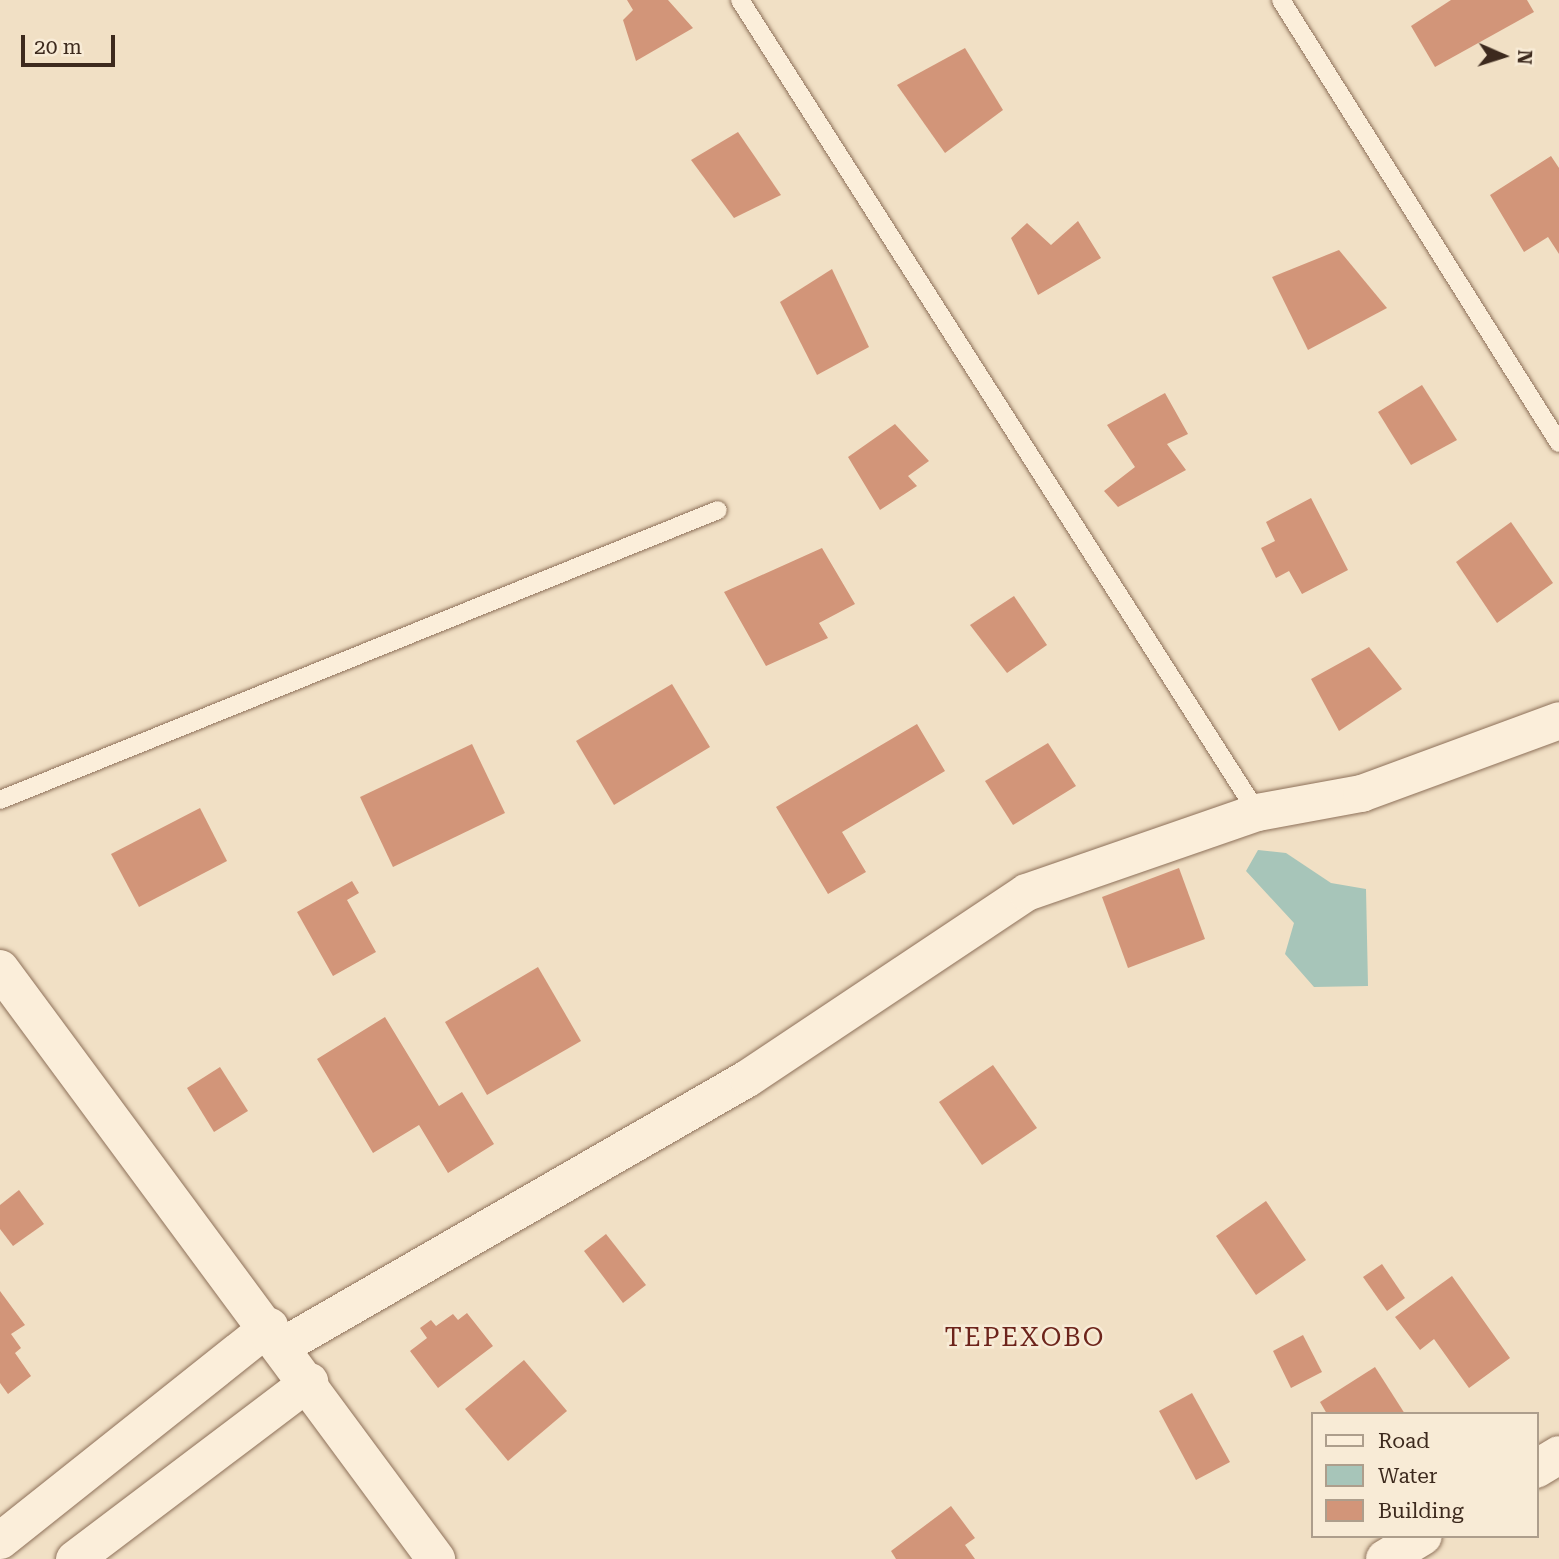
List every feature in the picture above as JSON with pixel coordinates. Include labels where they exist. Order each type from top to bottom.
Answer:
[{"type":"main road","points":[[0,969],[276,1335],[436,1559]]},
{"type":"main road","points":[[1538,1468],[1559,1455]]},
{"type":"main road","points":[[1385,1559],[1420,1538]]},
{"type":"street","points":[[0,1539],[276,1335],[747,1078],[1026,892],[1257,812],[1361,793],[1559,720]]},
{"type":"street","points":[[74,1559],[309,1381]]},
{"type":"lane","points":[[740,0],[1257,812]]},
{"type":"lane","points":[[1281,0],[1559,443]]},
{"type":"lane","points":[[0,800],[718,510]]},
{"type":"water","points":[[1258,850],[1286,853],[1331,883],[1366,889],[1368,986],[1314,987],[1285,954],[1294,923],[1246,871]]},
{"type":"building","points":[[627,0],[668,0],[693,28],[636,61],[623,20],[633,10]]},
{"type":"building","points":[[1451,0],[1527,0],[1534,12],[1435,67],[1411,26]]},
{"type":"building","points":[[965,48],[1003,110],[945,153],[897,85]]},
{"type":"building","points":[[738,132],[781,195],[734,218],[691,160]]},
{"type":"building","points":[[1551,156],[1559,168],[1559,254],[1548,237],[1524,252],[1490,195]]},
{"type":"building","points":[[1078,221],[1101,258],[1038,295],[1011,238],[1027,223],[1051,245]]},
{"type":"building","points":[[1339,250],[1387,308],[1308,350],[1272,277]]},
{"type":"building","points":[[832,269],[869,347],[817,375],[780,302]]},
{"type":"building","points":[[1422,385],[1457,440],[1411,465],[1378,412]]},
{"type":"building","points":[[1165,393],[1188,434],[1167,444],[1186,470],[1118,507],[1104,491],[1135,467],[1107,425]]},
{"type":"building","points":[[895,424],[929,461],[908,476],[917,486],[880,510],[848,457]]},
{"type":"building","points":[[1311,498],[1348,570],[1302,594],[1289,571],[1276,578],[1261,548],[1275,541],[1266,522]]},
{"type":"building","points":[[1511,522],[1553,583],[1497,623],[1456,562]]},
{"type":"building","points":[[822,548],[855,604],[819,623],[828,638],[766,666],[724,592]]},
{"type":"building","points":[[1014,596],[1047,645],[1007,673],[970,625]]},
{"type":"building","points":[[1369,647],[1402,689],[1339,731],[1311,679]]},
{"type":"building","points":[[672,684],[710,747],[614,805],[576,741]]},
{"type":"building","points":[[917,724],[945,771],[842,832],[866,872],[828,894],[776,807]]},
{"type":"building","points":[[1048,743],[1076,786],[1013,825],[985,781]]},
{"type":"building","points":[[472,744],[505,813],[393,867],[360,797]]},
{"type":"building","points":[[200,808],[227,861],[139,907],[111,854]]},
{"type":"building","points":[[1179,868],[1205,939],[1128,968],[1102,897]]},
{"type":"building","points":[[352,881],[359,893],[347,900],[376,952],[333,976],[297,912]]},
{"type":"building","points":[[538,967],[581,1041],[487,1095],[445,1022]]},
{"type":"building","points":[[385,1017],[439,1106],[462,1092],[494,1144],[448,1173],[419,1125],[373,1153],[317,1059]]},
{"type":"building","points":[[993,1065],[1037,1128],[982,1165],[939,1102]]},
{"type":"building","points":[[220,1067],[248,1111],[214,1132],[187,1088]]},
{"type":"building","points":[[19,1190],[44,1224],[13,1246],[0,1229],[0,1205]]},
{"type":"building","points":[[1266,1201],[1306,1260],[1256,1295],[1216,1236]]},
{"type":"building","points":[[606,1234],[646,1285],[623,1303],[584,1251]]},
{"type":"building","points":[[1382,1264],[1405,1298],[1387,1311],[1363,1277]]},
{"type":"building","points":[[1452,1276],[1510,1358],[1469,1388],[1434,1339],[1420,1350],[1395,1317]]},
{"type":"building","points":[[0,1291],[25,1325],[11,1334],[21,1348],[15,1353],[31,1376],[8,1394],[0,1383]]},
{"type":"building","points":[[467,1313],[493,1346],[438,1388],[410,1351],[427,1338],[420,1328],[431,1320],[436,1326],[453,1314],[458,1320]]},
{"type":"building","points":[[1303,1335],[1322,1372],[1291,1388],[1273,1351]]},
{"type":"building","points":[[524,1360],[567,1411],[508,1461],[465,1409]]},
{"type":"building","points":[[1375,1367],[1404,1412],[1326,1412],[1320,1402]]},
{"type":"building","points":[[1192,1393],[1230,1462],[1196,1480],[1159,1411]]},
{"type":"building","points":[[951,1506],[975,1538],[965,1545],[975,1559],[896,1559],[891,1551]]},
{"type":"district","name":"ТЕРЕХОВО","points":[[1025,1338]]}]
